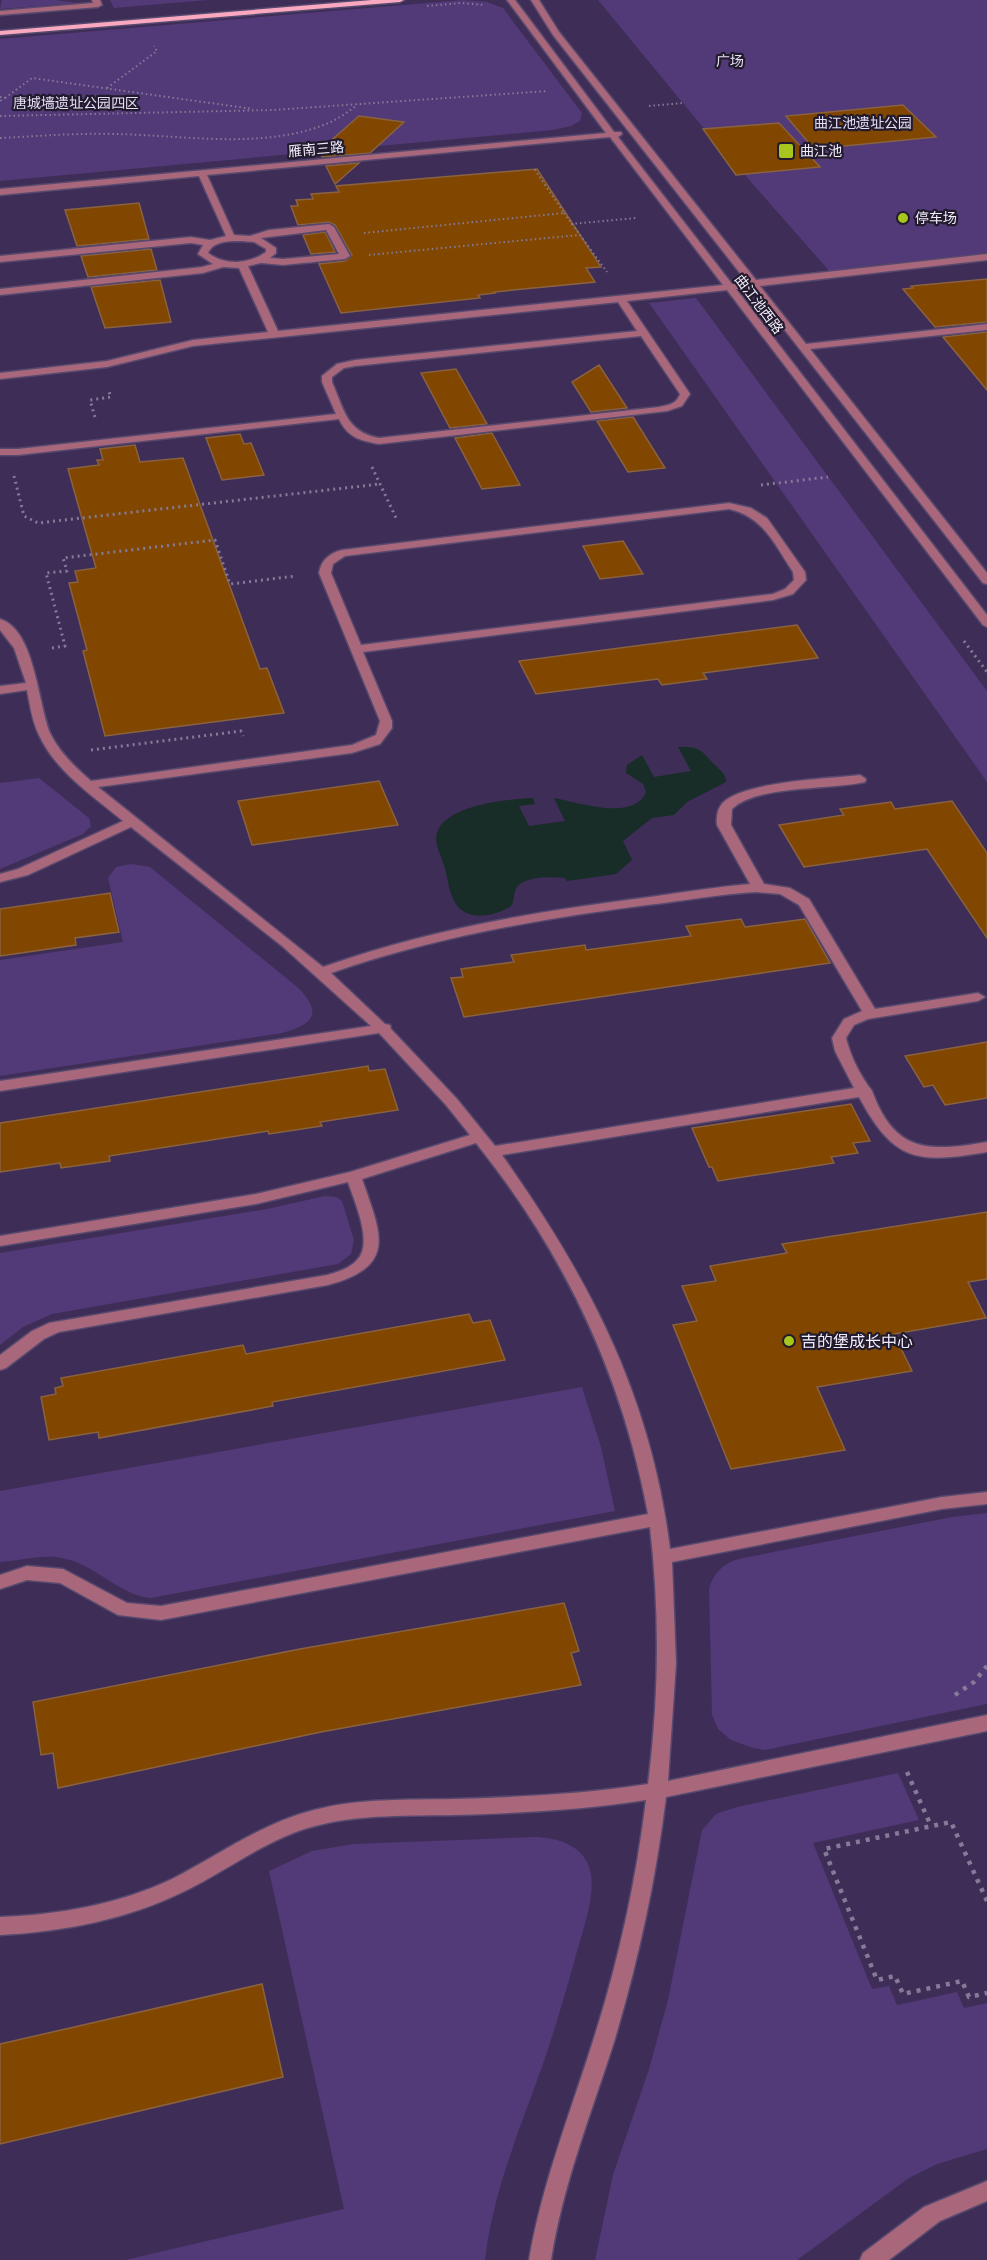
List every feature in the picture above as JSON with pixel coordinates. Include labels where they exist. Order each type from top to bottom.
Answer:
[{"type":"main road","points":[[0,33],[400,0]]},
{"type":"street","points":[[0,13],[98,5],[96,0]]},
{"type":"street","name":"曲江池西路","points":[[512,0],[612,135],[987,623]]},
{"type":"street","name":"曲江池西路","points":[[535,0],[556,33],[987,581]]},
{"type":"street","name":"雁南三路","points":[[0,192],[634,133]]},
{"type":"street","points":[[202,173],[231,238]]},
{"type":"street","points":[[329,227],[345,256],[277,262],[262,260],[243,265],[221,264],[208,259],[203,254],[204,249],[212,243],[231,238],[252,238],[269,233],[329,227]]},
{"type":"street","points":[[252,238],[266,243],[271,248],[271,253],[262,260]]},
{"type":"street","points":[[0,259],[191,240],[212,243]]},
{"type":"street","points":[[0,376],[101,365],[193,343],[729,287],[831,273],[987,257]]},
{"type":"street","points":[[0,292],[203,270],[221,264]]},
{"type":"street","points":[[243,265],[274,334]]},
{"type":"street","points":[[620,298],[644,333],[685,394],[681,403],[672,408],[392,440],[364,438],[354,434],[342,416],[327,382],[327,376],[341,366],[644,333]]},
{"type":"street","points":[[803,347],[987,327]]},
{"type":"street","points":[[4,452],[342,416]]},
{"type":"street","points":[[87,784],[352,749],[369,746],[381,739],[387,730],[386,721],[325,573],[325,565],[331,558],[357,549],[729,506],[743,509],[763,520],[801,580],[787,593],[773,597],[357,649]]},
{"type":"street","points":[[0,623],[13,634],[24,651],[42,728],[58,755],[87,784],[321,972],[384,1028],[480,1137],[544,1229],[576,1283],[604,1340],[629,1401],[648,1467],[663,1557],[666,1687],[656,1791],[648,1855],[629,1944],[604,2038],[553,2191],[540,2260]]},
{"type":"street","points":[[0,690],[32,686]]},
{"type":"street","points":[[759,887],[724,825],[723,815],[728,806],[746,796],[860,779]]},
{"type":"street","points":[[0,878],[23,872],[134,821]]},
{"type":"street","points":[[321,972],[396,946],[456,931],[759,887],[784,891],[804,902],[870,1014]]},
{"type":"street","points":[[978,997],[870,1014],[849,1022],[839,1038],[842,1051],[884,1127],[895,1140],[912,1148],[943,1152],[987,1147]]},
{"type":"street","points":[[0,1086],[384,1028]]},
{"type":"street","points":[[491,1152],[865,1091]]},
{"type":"street","points":[[0,1240],[256,1199],[353,1176],[480,1137]]},
{"type":"street","points":[[0,1364],[38,1335],[55,1327],[328,1280],[349,1274],[369,1256],[373,1242],[353,1176]]},
{"type":"street","points":[[663,1557],[942,1503],[987,1498]]},
{"type":"street","points":[[0,1582],[27,1573],[63,1576],[124,1610],[161,1613],[658,1519]]},
{"type":"street","points":[[0,1926],[23,1926],[127,1905],[174,1887],[269,1835],[314,1818],[382,1809],[557,1804],[604,1800],[987,1723]]},
{"type":"street","points":[[871,2260],[932,2214],[987,2191]]},
{"type":"path","points":[[426,6],[472,3],[492,7]]},
{"type":"path","points":[[106,89],[157,51],[151,40]]},
{"type":"path","points":[[0,99],[32,78],[263,110]]},
{"type":"path","points":[[0,116],[263,110],[553,91]]},
{"type":"path","points":[[0,138],[117,134],[235,138],[284,135],[324,125],[357,105]]},
{"type":"path","points":[[531,166],[605,273],[616,272]]},
{"type":"path","points":[[354,234],[564,213]]},
{"type":"path","points":[[572,224],[636,218]]},
{"type":"path","points":[[369,262],[366,256],[579,234]]},
{"type":"path","points":[[101,365],[111,397],[90,399],[103,442]]},
{"type":"path","points":[[4,452],[24,516],[38,523],[380,484]]},
{"type":"path","points":[[24,651],[65,646],[46,573],[67,571],[63,558],[215,540],[230,584],[325,573]]},
{"type":"path","points":[[58,755],[241,731],[252,763]]},
{"type":"path","points":[[987,1901],[951,1822],[824,1849],[877,1980],[895,1976],[903,1995],[962,1981],[969,1997],[987,1993]]},
{"type":"green space","points":[[2,0],[56,0],[78,3],[0,9]]},
{"type":"green space","points":[[110,0],[208,0],[114,8]]},
{"type":"green space","name":"唐城墙遗址公园四区","points":[[463,0],[487,2],[503,8],[582,113],[580,121],[571,126],[553,130],[0,181],[0,39]]},
{"type":"green space","name":"曲江池遗址公园","points":[[598,0],[987,0],[987,257],[831,273],[701,125]]},
{"type":"green space","points":[[696,298],[987,691],[987,782],[649,303]]},
{"type":"green space","points":[[39,778],[89,818],[91,826],[83,834],[0,869],[0,783]]},
{"type":"green space","points":[[131,864],[150,867],[296,986],[310,1002],[312,1015],[309,1021],[282,1033],[0,1076],[0,960],[123,942],[108,878],[116,867]]},
{"type":"green space","points":[[325,1196],[336,1197],[342,1201],[354,1240],[351,1254],[338,1264],[52,1314],[23,1327],[0,1345],[0,1253],[267,1209]]},
{"type":"green space","points":[[582,1387],[601,1447],[615,1511],[151,1598],[129,1592],[88,1568],[66,1559],[41,1557],[0,1562],[0,1491]]},
{"type":"green space","points":[[987,1513],[987,1704],[765,1750],[731,1740],[718,1729],[712,1715],[709,1589],[721,1568],[743,1558],[952,1517]]},
{"type":"green space","points":[[898,1773],[919,1820],[813,1843],[872,1989],[889,1986],[897,2005],[957,1992],[964,2008],[987,2003],[987,2149],[937,2164],[909,2178],[797,2260],[595,2260],[613,2175],[649,2069],[668,2000],[702,1830],[716,1814],[737,1807]]},
{"type":"green space","points":[[536,1837],[562,1842],[582,1855],[587,1862],[592,1880],[590,1902],[556,2025],[501,2185],[485,2260],[125,2260],[344,2209],[269,1871],[312,1851],[353,1844]]},
{"type":"shaded area","points":[[678,747],[692,747],[700,750],[723,773],[726,782],[687,802],[674,815],[652,818],[623,841],[632,860],[616,874],[567,881],[565,878],[553,877],[527,880],[517,887],[511,906],[490,915],[467,913],[456,904],[436,842],[442,823],[452,816],[479,805],[509,800],[533,798],[535,804],[519,806],[529,826],[565,821],[554,798],[604,808],[630,806],[640,801],[646,792],[643,784],[626,773],[627,765],[642,755],[654,777],[691,771]]},
{"type":"building","points":[[903,105],[936,137],[814,149],[786,116]]},
{"type":"building","points":[[359,116],[404,122],[370,153],[322,157],[319,151]]},
{"type":"building","points":[[779,123],[820,167],[736,175],[703,129]]},
{"type":"building","points":[[359,163],[335,184],[326,166]]},
{"type":"building","points":[[537,169],[601,267],[586,268],[595,282],[494,292],[478,295],[480,298],[341,313],[319,264],[345,261],[352,255],[335,225],[329,222],[298,225],[291,206],[298,206],[296,200],[313,199],[311,194],[339,192],[336,186]]},
{"type":"building","points":[[139,203],[149,239],[77,246],[65,210]]},
{"type":"building","points":[[325,232],[335,252],[311,254],[303,235]]},
{"type":"building","points":[[151,249],[157,270],[88,277],[81,256]]},
{"type":"building","points":[[987,279],[987,322],[935,327],[903,289],[913,288],[911,286]]},
{"type":"building","points":[[160,280],[171,322],[105,328],[91,287]]},
{"type":"building","points":[[987,332],[987,390],[943,337]]},
{"type":"building","points":[[599,365],[627,408],[591,412],[572,382]]},
{"type":"building","points":[[456,369],[487,424],[450,428],[421,373]]},
{"type":"building","points":[[633,417],[665,468],[628,472],[597,421]]},
{"type":"building","points":[[492,433],[520,485],[482,489],[455,438]]},
{"type":"building","points":[[240,434],[244,444],[251,443],[264,475],[222,480],[206,438]]},
{"type":"building","points":[[135,445],[140,462],[183,458],[260,669],[267,668],[284,713],[105,736],[83,651],[87,650],[69,583],[78,582],[75,571],[96,568],[68,469],[99,465],[97,460],[103,460],[100,449]]},
{"type":"building","points":[[623,541],[643,574],[600,579],[583,546]]},
{"type":"building","points":[[797,625],[818,658],[703,673],[707,679],[662,685],[658,679],[536,694],[519,661]]},
{"type":"building","points":[[379,781],[398,825],[252,845],[238,801]]},
{"type":"building","points":[[952,801],[987,853],[987,938],[927,849],[804,867],[779,825],[844,815],[840,809],[891,802],[895,809]]},
{"type":"building","points":[[110,893],[119,932],[75,938],[76,945],[0,956],[0,909]]},
{"type":"building","points":[[741,919],[745,927],[805,919],[830,963],[464,1017],[451,978],[463,977],[461,969],[514,962],[511,955],[585,945],[586,950],[691,936],[686,926]]},
{"type":"building","points":[[987,1042],[987,1098],[945,1105],[933,1085],[924,1087],[905,1056]]},
{"type":"building","points":[[368,1066],[369,1071],[385,1069],[398,1110],[320,1122],[322,1126],[269,1134],[268,1131],[109,1156],[110,1161],[61,1168],[60,1163],[0,1172],[0,1123]]},
{"type":"building","points":[[851,1104],[870,1141],[853,1143],[858,1153],[831,1157],[834,1163],[718,1181],[712,1167],[709,1167],[692,1128]]},
{"type":"building","name":"吉的堡成长中心","points":[[987,1212],[987,1279],[968,1282],[986,1318],[894,1334],[912,1371],[817,1387],[845,1450],[731,1469],[673,1325],[697,1321],[682,1286],[716,1281],[710,1266],[787,1253],[782,1244]]},
{"type":"building","points":[[469,1314],[473,1323],[490,1320],[505,1360],[272,1402],[273,1406],[99,1438],[98,1432],[49,1440],[41,1397],[56,1394],[55,1388],[63,1386],[61,1378],[243,1345],[246,1354]]},
{"type":"building","points":[[564,1603],[579,1651],[571,1653],[581,1685],[321,1732],[58,1788],[53,1753],[41,1755],[33,1702],[300,1649]]},
{"type":"building","points":[[262,1984],[283,2077],[0,2144],[0,2044]]},
{"type":"place","name":"曲江池","points":[[786,151]]},
{"type":"place","name":"停车场","points":[[903,218]]},
{"type":"place","name":"吉的堡成长中心","points":[[789,1341]]},
{"type":"park label","name":"广场","points":[[730,61]]}]
